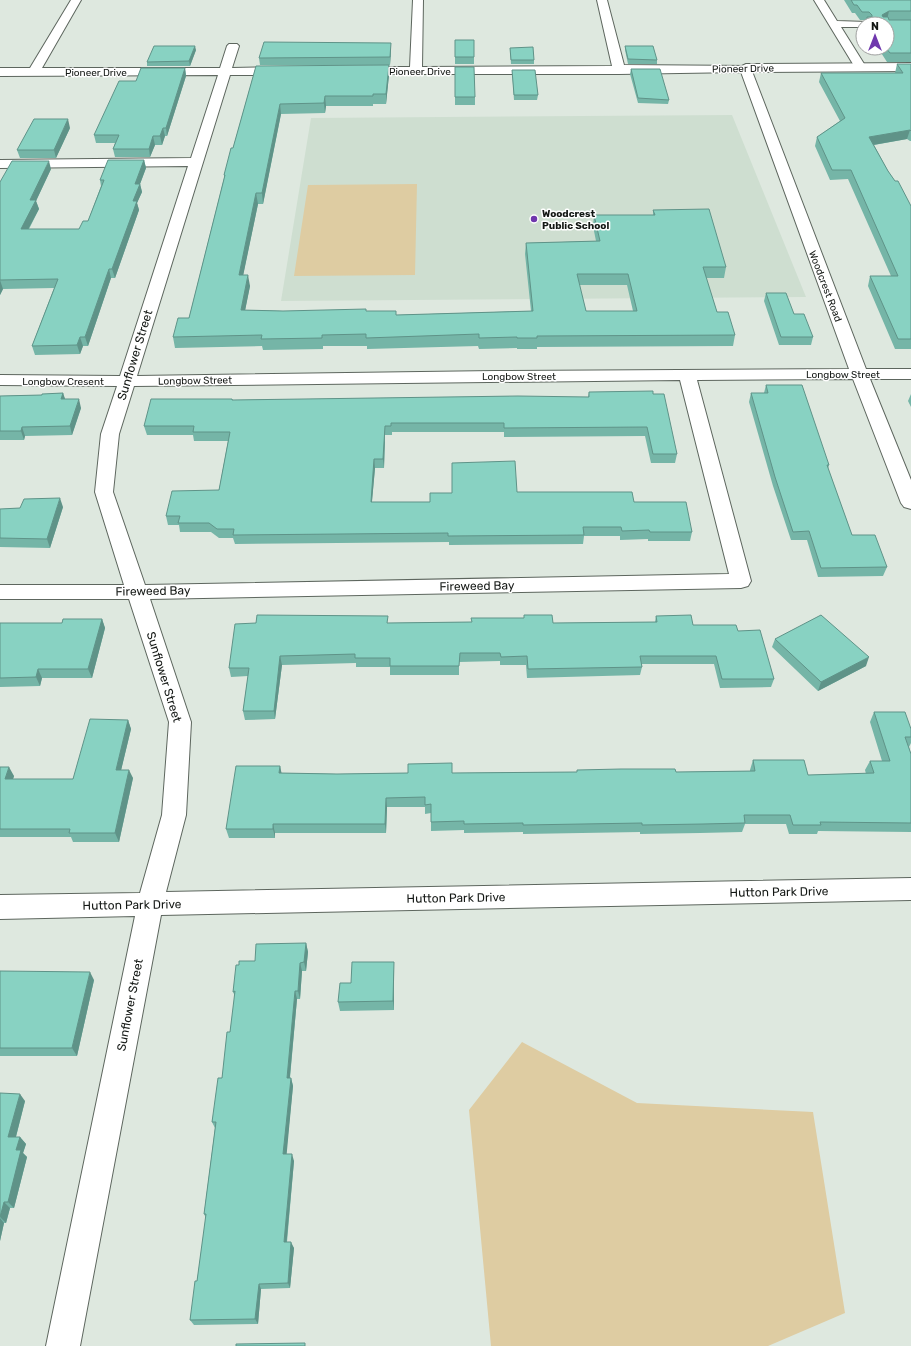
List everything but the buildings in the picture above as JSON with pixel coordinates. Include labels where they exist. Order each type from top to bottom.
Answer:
[{"type":"street","points":[[34,72],[76,0]]},
{"type":"street","points":[[416,71],[418,0]]},
{"type":"street","points":[[602,0],[619,70]]},
{"type":"street","points":[[819,0],[860,67]]},
{"type":"street","points":[[834,24],[855,24]]},
{"type":"street","name":"Sunflower Street","points":[[63,1346],[150,905],[174,815],[180,722],[104,492],[110,434],[233,46]]},
{"type":"street","name":"Pioneer Drive","points":[[351,71],[911,67]]},
{"type":"street","name":"Woodcrest Road","points":[[746,68],[859,374],[911,503]]},
{"type":"street","name":"Pioneer Drive","points":[[0,72],[296,71]]},
{"type":"street","points":[[0,164],[196,162]]},
{"type":"street","name":"Longbow Street","points":[[126,381],[911,374]]},
{"type":"street","name":"Fireweed Bay","points":[[0,592],[137,592],[741,581],[687,375]]},
{"type":"street","name":"Longbow Cresent","points":[[0,380],[126,381]]},
{"type":"street","name":"Hutton Park Drive","points":[[0,906],[150,905],[911,889]]},
{"type":"shaded area","name":"Woodcrest Public School","points":[[732,115],[806,297],[281,301],[311,118]]},
{"type":"shaded area","points":[[417,184],[415,275],[294,276],[308,185]]},
{"type":"shaded area","points":[[522,1042],[637,1103],[813,1112],[845,1313],[768,1346],[491,1346],[469,1110]]},
{"type":"place","name":"Woodcrest Public School","points":[[534,219]]}]
